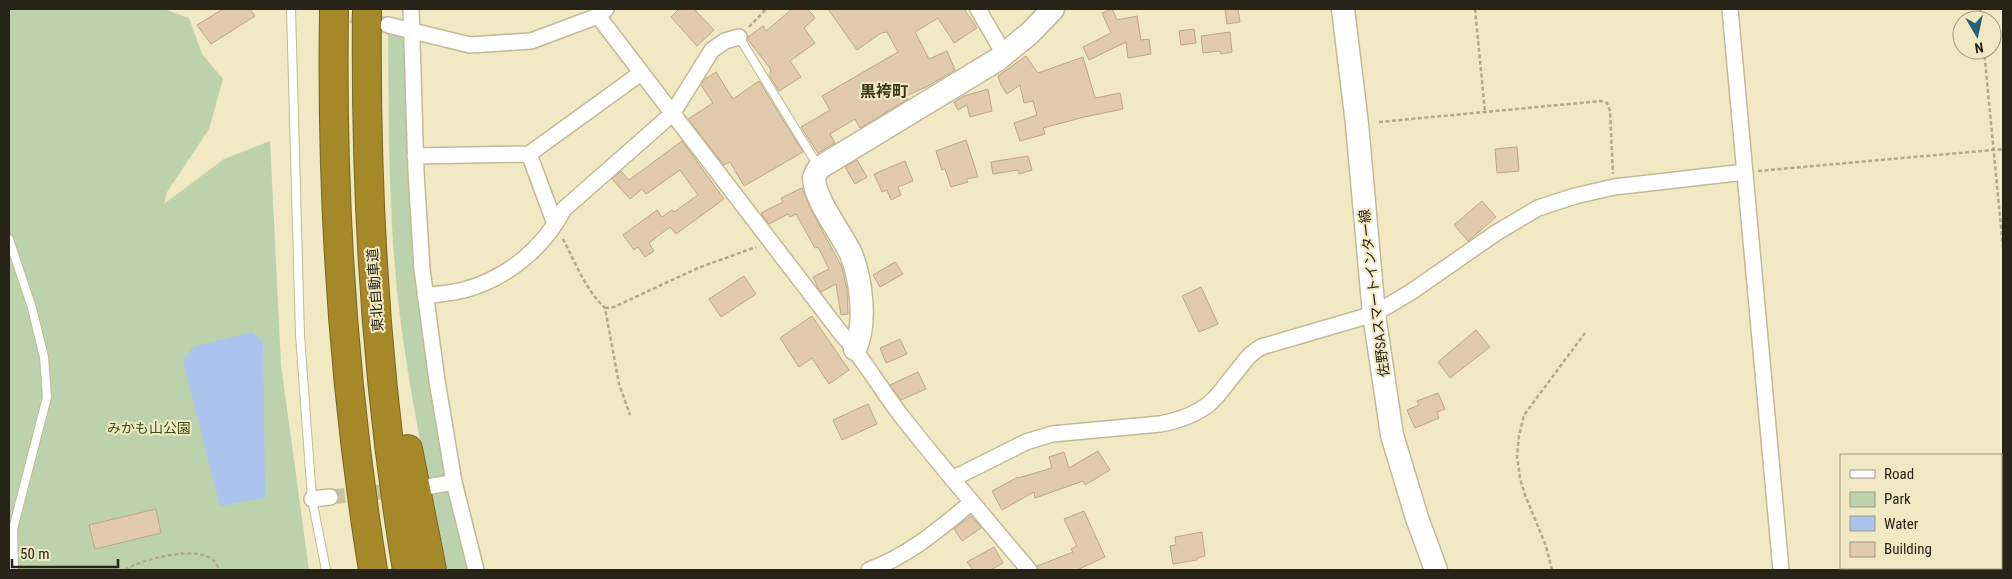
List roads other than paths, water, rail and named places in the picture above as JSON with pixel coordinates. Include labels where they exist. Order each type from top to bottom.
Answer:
[{"type":"highway","points":[[334,9],[334,134],[341,287],[360,483],[373,570]]},
{"type":"highway","name":"東北自動車道","points":[[367,9],[367,135],[380,366],[407,570]]},
{"type":"highway","points":[[374,281],[394,364],[412,478],[432,570]]},
{"type":"main road","points":[[855,349],[860,339],[861,313],[858,280],[851,254],[815,188],[814,176],[819,168],[1004,54],[1030,33],[1053,9]]},
{"type":"main road","name":"佐野SAスマートインター線","points":[[1343,9],[1357,124],[1374,314],[1392,435],[1417,518],[1436,570]]},
{"type":"street","points":[[411,9],[415,156],[425,296],[454,482],[476,570]]},
{"type":"street","points":[[978,9],[1004,54]]},
{"type":"street","points":[[1730,9],[1781,570]]},
{"type":"street","points":[[388,25],[470,45],[531,41],[602,12],[641,73],[855,349],[901,415],[1029,570]]},
{"type":"street","points":[[425,296],[463,290],[500,276],[523,262],[556,224],[564,209],[672,114],[712,50],[725,41],[739,37]]},
{"type":"street","points":[[415,156],[529,154],[641,73]]},
{"type":"street","points":[[529,154],[556,224]]},
{"type":"street","points":[[952,479],[1026,442],[1052,434],[1136,428],[1176,421],[1210,403],[1248,355],[1261,347],[1374,314],[1411,292],[1496,233],[1538,208],[1574,196],[1614,187],[1744,172]]},
{"type":"street","points":[[427,487],[454,482]]},
{"type":"street","points":[[312,500],[330,497]]},
{"type":"street","points":[[869,570],[889,563],[913,550],[972,502]]},
{"type":"lane","points":[[291,9],[290,29],[300,334],[312,500],[326,570]]},
{"type":"lane","points":[[739,37],[819,168]]},
{"type":"lane","points":[[9,239],[32,308],[44,357],[47,398],[13,528],[14,570]]},
{"type":"water","points":[[252,332],[263,342],[265,498],[220,506],[183,361],[193,347]]},
{"type":"tunnel","points":[[329,10],[388,25]]},
{"type":"tunnel","points":[[330,497],[401,490]]},
{"type":"district","name":"黒袴町","points":[[884,91]]},
{"type":"park label","name":"みかも山公園","points":[[149,428]]}]
